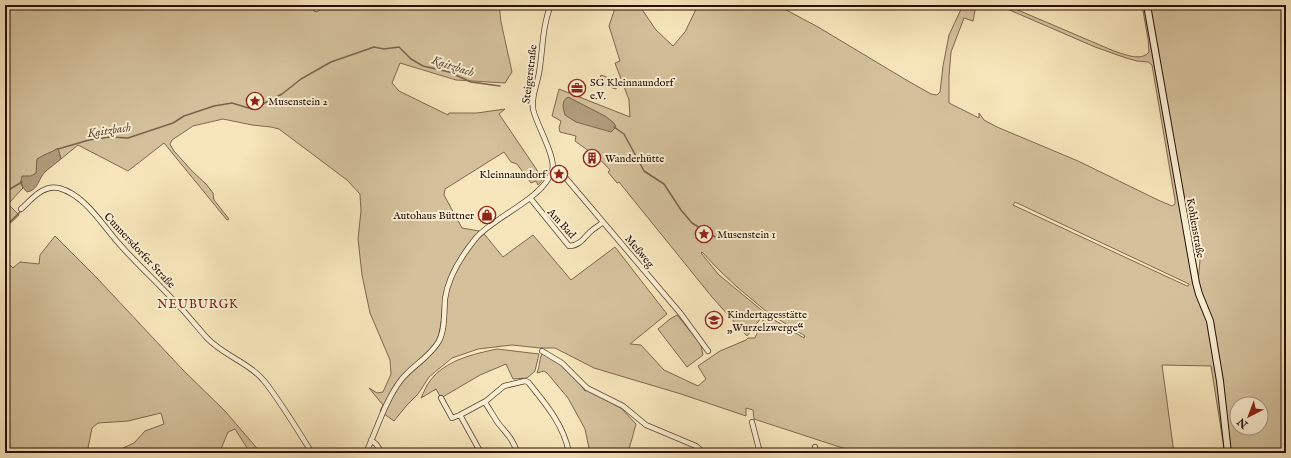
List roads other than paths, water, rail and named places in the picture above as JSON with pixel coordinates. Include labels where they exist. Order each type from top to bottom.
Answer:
[{"type":"street","name":"Steigerstraße","points":[[551,5],[546,19],[539,73],[533,103],[534,110],[552,159],[553,167]]},
{"type":"street","name":"Kohlenstraße","points":[[1147,5],[1198,294],[1210,322],[1220,381],[1228,453]]},
{"type":"street","points":[[366,453],[385,408],[396,388],[408,373],[439,341],[443,325],[445,298],[450,278],[462,258],[482,232],[530,198],[545,184],[553,167]]},
{"type":"street","name":"Meßweg","points":[[553,167],[559,170],[679,312],[708,351]]},
{"type":"street","name":"Cunnersdorfer Straße","points":[[21,209],[34,196],[43,190],[55,187],[70,193],[84,204],[122,247],[176,302],[208,339],[224,352],[245,365],[264,381],[312,453]]},
{"type":"street","name":"Am Bad","points":[[530,198],[569,246],[579,244],[590,232],[603,222]]},
{"type":"street","points":[[542,351],[562,363],[587,388],[623,406],[646,425],[696,446],[704,453]]},
{"type":"street","points":[[441,398],[452,418],[486,401],[504,386],[525,381],[528,382],[562,430],[567,441],[569,453]]},
{"type":"street","points":[[486,401],[486,404],[497,422],[516,446],[517,453]]},
{"type":"street","points":[[460,414],[481,453]]},
{"type":"street","points":[[752,422],[760,453]]},
{"type":"street","points":[[371,440],[376,444],[382,453]]},
{"type":"street","points":[[815,446],[815,453]]},
{"type":"waterway","name":"Kaitzbach","points":[[255,108],[282,94],[301,79],[331,62],[374,47],[384,49],[399,47],[411,59],[423,66],[449,72],[471,82],[500,86]]},
{"type":"waterway","name":"Kaitzbach","points":[[58,149],[89,140],[110,137],[128,138],[173,123],[184,116],[214,106],[232,103],[252,109]]},
{"type":"waterway","name":"Kaitzbach","points":[[614,127],[624,134],[644,171],[664,184],[681,210],[692,223],[717,237]]},
{"type":"waterway","name":"Kaitzbach","points":[[5,192],[22,182]]},
{"type":"waterway","points":[[5,227],[22,210]]},
{"type":"place","name":"SG Kleinnaundorf e.V.","points":[[577,88]]},
{"type":"place","name":"Musenstein 2","points":[[255,101]]},
{"type":"place","name":"Wanderhütte","points":[[592,158]]},
{"type":"place","name":"Kleinnaundorf","points":[[559,174]]},
{"type":"place","name":"Autohaus Büttner","points":[[487,215]]},
{"type":"place","name":"Musenstein 1","points":[[704,234]]},
{"type":"place","name":"Kindertagesstätte „Wurzelzwerge“","points":[[714,320]]},
{"type":"district","name":"NEUBURGK","points":[[198,304]]}]
